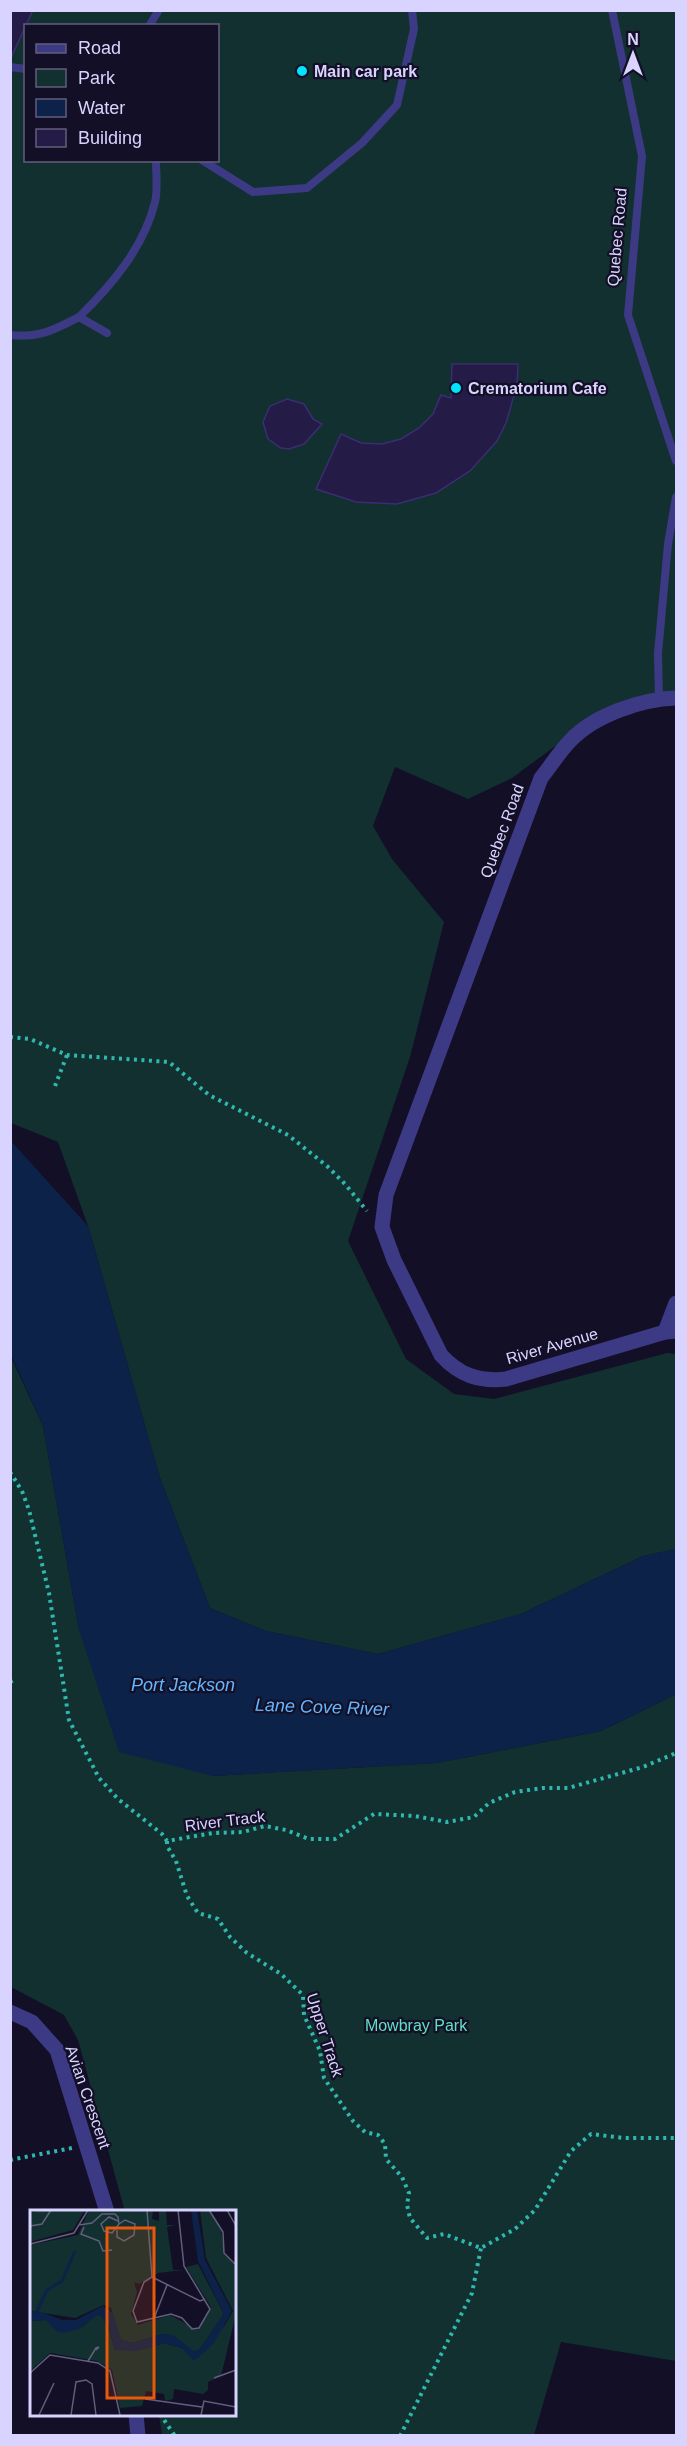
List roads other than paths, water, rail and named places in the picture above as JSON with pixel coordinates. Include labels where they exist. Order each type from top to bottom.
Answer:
[{"type":"street","name":"Quebec Road","points":[[382,1227],[386,1195],[541,778],[571,740],[608,714],[659,699],[676,698]]},
{"type":"street","name":"River Avenue","points":[[382,1227],[394,1260],[441,1355],[456,1369],[473,1378],[506,1379],[671,1331]]},
{"type":"street","points":[[671,1331],[676,1303]]},
{"type":"street","name":"Avian Crescent","points":[[10,2012],[32,2022],[57,2050],[106,2210]]},
{"type":"street","points":[[136,2416],[138,2436]]},
{"type":"lane","points":[[150,24],[159,10]]},
{"type":"lane","points":[[205,162],[253,192],[307,188],[362,143],[397,105],[414,29],[412,10]]},
{"type":"lane","name":"Quebec Road","points":[[612,10],[642,156],[628,315],[676,461]]},
{"type":"lane","points":[[10,335],[29,337],[51,332],[79,317],[95,301],[138,247],[156,201],[156,162]]},
{"type":"lane","points":[[79,317],[106,333]]},
{"type":"lane","points":[[659,699],[658,653],[676,497]]},
{"type":"water","name":"Port Jackson","points":[[10,1140],[88,1226],[160,1478],[210,1608],[266,1631],[378,1654],[521,1614],[643,1556],[676,1549],[676,1694],[601,1731],[437,1763],[213,1776],[119,1752],[79,1630],[43,1426],[11,1355]]},
{"type":"place","name":"Main car park","points":[[302,71]]},
{"type":"place","name":"Crematorium Cafe","points":[[456,388]]},
{"type":"water label","name":"Lane Cove River","points":[[322,1707]]},
{"type":"park label","name":"Mowbray Park","points":[[416,2025]]}]
